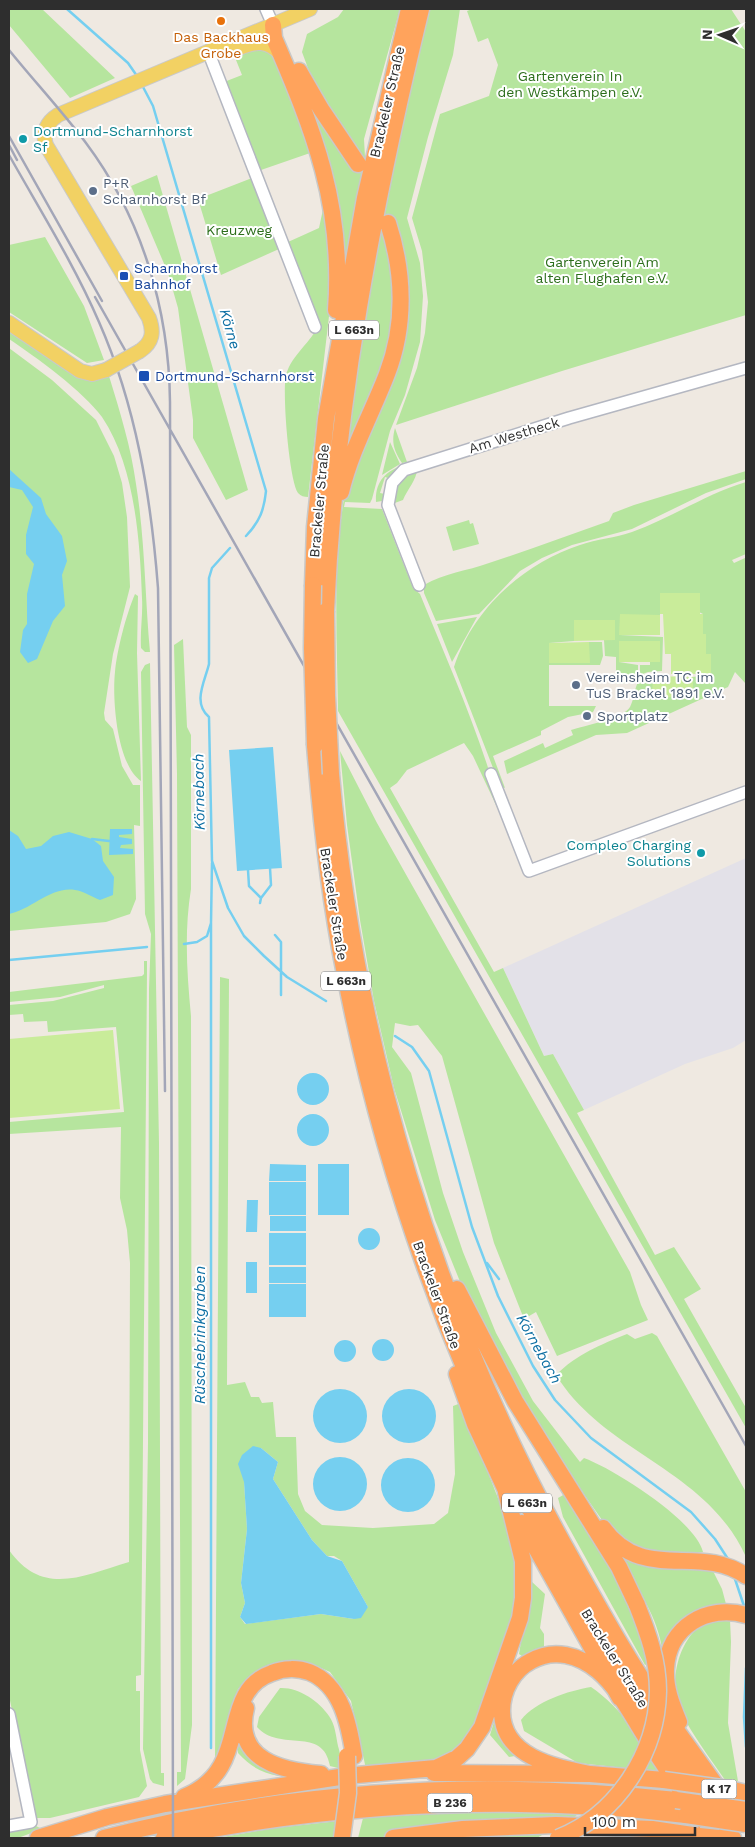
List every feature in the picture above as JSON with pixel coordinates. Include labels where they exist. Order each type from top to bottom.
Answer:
[{"type":"highway","name":"Brackeler Straße","points":[[408,9],[367,189],[326,419],[315,527],[312,648],[315,745],[324,843],[343,968],[368,1083],[383,1137],[408,1212],[451,1334],[516,1481],[582,1605],[688,1773],[732,1838]]},
{"type":"highway","name":"Brackeler Straße","points":[[421,9],[374,218],[352,343],[328,551],[326,611],[327,696],[331,774],[341,864],[355,956],[382,1079],[409,1176],[430,1242],[465,1336],[527,1474],[612,1628],[669,1720],[692,1749],[746,1830]]},
{"type":"highway","points":[[273,24],[274,38],[315,139],[325,172],[335,223],[337,294],[326,394],[326,419]]},
{"type":"highway","points":[[273,24],[284,35],[304,82],[358,164]]},
{"type":"highway","points":[[328,551],[343,482],[352,455],[388,372],[397,341],[401,294],[398,258],[388,223]]},
{"type":"highway","points":[[409,1176],[453,1279],[490,1356],[515,1402],[619,1567],[650,1638],[657,1674],[656,1710],[647,1746],[639,1763],[620,1793],[596,1816],[558,1838]]},
{"type":"highway","points":[[408,1212],[412,1242],[442,1334],[475,1424],[506,1492],[552,1579],[611,1678],[620,1698]]},
{"type":"highway","points":[[410,1772],[436,1768],[447,1764],[467,1749],[482,1727],[513,1642],[523,1598],[524,1578],[520,1544],[506,1492]]},
{"type":"highway","points":[[581,1505],[590,1512],[606,1532],[629,1552],[648,1560],[720,1564],[746,1576]]},
{"type":"highway","points":[[692,1749],[669,1696],[665,1670],[670,1646],[686,1626],[700,1616],[729,1611],[746,1615]]},
{"type":"highway","points":[[590,1774],[540,1761],[516,1745],[509,1735],[503,1718],[504,1693],[511,1680],[523,1666],[545,1655],[560,1654],[574,1657],[590,1665],[608,1680],[705,1837]]},
{"type":"highway","points":[[165,1804],[192,1794],[216,1773],[229,1749],[243,1697],[256,1681],[274,1672],[289,1669],[306,1671],[326,1682],[344,1711],[350,1756],[346,1838]]},
{"type":"highway","points":[[346,1776],[289,1770],[262,1759],[251,1746],[245,1730],[245,1714],[252,1697],[263,1685],[281,1677],[297,1676],[316,1684],[326,1693],[334,1706],[350,1756]]},
{"type":"highway","points":[[38,1838],[107,1817],[165,1804],[346,1776],[410,1772],[590,1774],[664,1780],[746,1793]]},
{"type":"highway","name":"B 236","points":[[104,1838],[225,1812],[365,1794],[452,1789],[597,1792],[676,1800],[746,1810]]},
{"type":"highway","points":[[728,1789],[746,1789]]},
{"type":"highway","name":"B 236","points":[[164,1838],[262,1820],[355,1809],[423,1804],[575,1805],[691,1813],[746,1824]]},
{"type":"highway","points":[[691,1813],[717,1838]]},
{"type":"highway","points":[[393,1838],[463,1830],[556,1825],[652,1829],[705,1837]]},
{"type":"highway","points":[[641,1838],[656,1834],[717,1838]]},
{"type":"main road","points":[[9,323],[80,371],[92,374],[106,370],[140,351],[152,339],[149,318],[46,145],[44,134],[48,124],[57,116],[310,9]]},
{"type":"main road","points":[[213,49],[237,49],[255,42],[261,42],[271,45],[281,54]]},
{"type":"street","points":[[266,9],[273,24]]},
{"type":"street","points":[[213,49],[315,328]]},
{"type":"street","name":"Am Westheck","points":[[419,585],[388,505],[392,483],[404,470],[562,421],[746,368]]},
{"type":"street","points":[[491,774],[529,871],[746,792]]},
{"type":"street","points":[[9,1714],[31,1822],[9,1826]]},
{"type":"shaded area","points":[[746,858],[746,1040],[733,1048],[685,1064],[584,1110],[553,1054],[544,1056],[503,968]]},
{"type":"green space","points":[[9,9],[42,9],[115,78],[70,98],[9,25]]},
{"type":"green space","points":[[344,9],[400,9],[364,139],[365,157],[343,276],[299,85],[319,98],[302,52],[307,34],[338,17]]},
{"type":"green space","points":[[429,9],[460,9],[453,55],[428,137],[407,218],[420,263],[423,296],[420,342],[405,395],[390,431],[372,499],[370,503],[345,502],[344,507],[382,509],[413,588],[420,594],[466,706],[486,762],[503,820],[473,756],[464,743],[407,770],[397,783],[390,788],[494,972],[503,968],[544,1056],[553,1054],[584,1110],[577,1113],[655,1255],[674,1247],[701,1289],[684,1299],[746,1408],[746,1428],[338,711],[336,599],[342,515],[346,487],[392,371],[397,282],[392,343],[344,465],[348,422],[384,206]]},
{"type":"green space","points":[[472,9],[731,9],[746,32],[746,315],[562,371],[396,425],[417,368],[425,333],[428,302],[422,251],[412,218],[440,114],[489,96],[498,65],[488,38],[478,42],[467,11]]},
{"type":"green space","points":[[252,48],[266,50],[274,57],[313,152],[261,170],[224,82],[242,75],[234,55]]},
{"type":"green space","points":[[157,175],[248,490],[226,500],[193,438],[193,420],[178,308],[168,273],[131,186]]},
{"type":"green space","name":"Kreuzweg","points":[[252,178],[279,249],[221,275],[198,199]]},
{"type":"green space","points":[[325,200],[331,299],[307,497],[301,496],[298,493],[292,471],[287,436],[285,384],[289,368],[319,324],[288,242],[319,228]]},
{"type":"green space","points":[[45,237],[84,306],[104,360],[87,363],[9,312],[9,245]]},
{"type":"green space","points":[[9,331],[109,376],[134,470],[143,547],[150,652],[145,652],[141,648],[140,553],[134,504],[122,458],[113,437],[94,407],[45,365],[9,339]]},
{"type":"green space","points":[[9,348],[52,380],[96,420],[114,456],[122,483],[127,517],[130,587],[113,654],[104,713],[105,720],[113,729],[122,766],[133,785],[140,785],[140,826],[134,825],[136,899],[130,914],[106,922],[9,931]]},
{"type":"green space","points":[[395,428],[407,462],[402,463],[395,450],[393,438]]},
{"type":"green space","points":[[390,442],[400,464],[382,475]]},
{"type":"green space","points":[[404,465],[391,479],[385,477],[380,493],[385,494],[382,501],[376,502],[377,489],[382,478],[391,470]]},
{"type":"green space","points":[[417,468],[414,480],[403,500],[392,504],[392,497],[398,482]]},
{"type":"green space","points":[[746,471],[746,479],[706,493],[632,529],[572,545],[542,558],[520,571],[479,614],[436,621],[424,593],[424,585],[432,581],[481,566],[609,521],[613,513],[634,505]]},
{"type":"green space","points":[[746,482],[746,554],[732,560],[734,563],[745,558],[746,561],[746,684],[735,672],[728,687],[627,733],[596,735],[507,774],[504,761],[543,743],[545,748],[573,735],[571,730],[612,718],[626,711],[632,703],[638,682],[644,675],[666,674],[668,676],[653,676],[693,697],[693,677],[711,674],[711,654],[706,654],[706,635],[703,634],[703,614],[660,593],[660,615],[620,615],[620,635],[663,637],[662,671],[648,672],[640,675],[640,665],[660,662],[660,642],[619,641],[619,662],[638,665],[638,677],[626,683],[616,684],[616,657],[605,656],[604,640],[615,640],[615,620],[574,620],[574,641],[549,643],[589,663],[589,642],[602,642],[603,656],[600,665],[549,665],[549,706],[596,706],[593,712],[568,717],[541,731],[541,735],[493,756],[505,788],[500,786],[454,667],[474,626],[487,608],[520,577],[559,553],[586,543],[632,532],[717,493]]},
{"type":"green space","points":[[469,520],[470,524],[473,523],[479,544],[453,551],[446,527]]},
{"type":"green space","points":[[660,593],[700,593],[700,614],[703,614],[703,634],[706,634],[706,654],[711,654],[711,674],[671,674],[671,654],[665,654],[663,614],[660,614]]},
{"type":"green space","points":[[135,594],[138,596],[137,653],[141,781],[133,773],[121,747],[114,698],[118,653],[125,622]]},
{"type":"green space","points":[[620,614],[660,615],[660,635],[619,635]]},
{"type":"green space","points":[[477,617],[452,662],[437,624]]},
{"type":"green space","points":[[574,620],[615,620],[615,640],[574,641]]},
{"type":"green space","points":[[183,639],[187,727],[191,735],[191,889],[187,921],[187,953],[191,1016],[192,1725],[185,1779],[177,1786],[177,1772],[181,1772],[177,774],[174,645]]},
{"type":"green space","points":[[619,641],[660,641],[660,662],[619,662]]},
{"type":"green space","points":[[589,642],[590,663],[549,663],[549,643]]},
{"type":"green space","points":[[150,663],[159,1143],[161,1773],[164,1773],[164,1786],[153,1783],[150,1779],[143,1749],[148,1443],[149,989],[151,934],[145,914],[141,672],[145,665]]},
{"type":"green space","points":[[653,676],[693,677],[693,697],[652,697]]},
{"type":"green space","points":[[340,751],[377,823],[630,1272],[648,1320],[557,1356],[536,1312],[524,1319],[494,1243],[442,1056],[418,1025],[410,1026],[395,1023],[392,1047],[411,1073],[443,1193],[463,1252],[496,1333],[533,1401],[580,1462],[584,1458],[597,1464],[652,1497],[685,1525],[697,1539],[703,1552],[683,1554],[643,1551],[609,1530],[551,1447],[474,1316],[435,1220],[394,1088],[374,1001],[360,920],[347,825]]},
{"type":"green space","points":[[144,961],[147,961],[147,972],[141,1675],[136,1676],[136,1691],[140,1691],[140,1750],[147,1786],[139,1797],[50,1818],[35,1818],[9,1696],[9,1550],[22,1565],[36,1574],[50,1578],[80,1577],[129,1562],[130,1263],[127,1230],[120,1198],[121,1127],[9,1134],[9,1122],[124,1112],[116,1027],[48,1032],[47,1021],[24,1022],[23,1014],[9,1015],[9,1005],[53,1001],[104,988],[104,985],[60,997],[9,1002],[9,992],[142,976],[144,974]]},
{"type":"green space","points":[[220,977],[229,979],[227,1385],[245,1382],[251,1397],[259,1397],[262,1403],[273,1402],[276,1437],[296,1437],[298,1494],[305,1511],[322,1525],[373,1528],[434,1524],[448,1513],[455,1474],[453,1406],[461,1403],[508,1524],[516,1562],[514,1611],[470,1737],[445,1759],[366,1769],[351,1701],[330,1672],[308,1662],[284,1662],[263,1667],[238,1689],[227,1733],[215,1761]],"holes":[[[261,1448],[278,1462],[273,1479],[312,1540],[327,1556],[334,1556],[342,1561],[368,1607],[354,1619],[321,1614],[245,1624],[240,1617],[245,1603],[241,1583],[247,1529],[244,1482]]]},
{"type":"green space","points":[[113,1030],[120,1109],[9,1118],[9,1039]]},
{"type":"green space","points":[[652,1333],[657,1336],[746,1492],[746,1557],[728,1527],[706,1502],[681,1481],[601,1424],[577,1402],[556,1375],[572,1361],[607,1342],[627,1334],[635,1339]]},
{"type":"green space","points":[[565,1494],[622,1585],[650,1663],[645,1665],[563,1517],[558,1498]]},
{"type":"green space","points":[[627,1558],[712,1569],[722,1589],[726,1604],[717,1606],[663,1657],[654,1621],[624,1565]]},
{"type":"green space","points":[[531,1581],[545,1594],[540,1628],[544,1634],[544,1647],[522,1656],[519,1654]]},
{"type":"green space","points":[[716,1620],[730,1620],[728,1723],[738,1781],[725,1780],[681,1712],[675,1690],[677,1666],[686,1643],[701,1625]]},
{"type":"green space","points":[[591,1687],[622,1715],[663,1772],[578,1763],[524,1731],[521,1720],[535,1707],[563,1694]]},
{"type":"green space","points":[[280,1688],[301,1692],[325,1710],[334,1726],[340,1754],[338,1768],[330,1766],[326,1754],[319,1746],[310,1742],[277,1738],[266,1734],[257,1727],[259,1717]]},
{"type":"green space","points":[[494,1722],[497,1722],[515,1756],[509,1757],[490,1735]]},
{"type":"green space","points":[[242,1742],[281,1772],[279,1776],[261,1771],[242,1758],[238,1753],[238,1746]]},
{"type":"green space","points":[[461,1812],[578,1814],[570,1821],[393,1834],[380,1838],[358,1838],[363,1818]]},
{"type":"green space","points":[[338,1821],[335,1838],[217,1838],[275,1828]]},
{"type":"green space","points":[[34,1825],[42,1829],[18,1838],[9,1838],[9,1831]]},
{"type":"green space","points":[[538,1831],[542,1835],[537,1838],[424,1838]]},
{"type":"water","points":[[9,469],[41,498],[46,514],[62,536],[67,561],[62,575],[65,606],[53,621],[37,659],[28,663],[20,652],[23,630],[27,624],[27,594],[34,564],[26,554],[26,535],[33,507],[22,490],[9,487]]},
{"type":"water","points":[[273,747],[282,868],[237,871],[229,750]]},
{"type":"water","points":[[110,829],[132,829],[132,834],[119,835],[119,837],[132,839],[132,844],[121,845],[120,848],[133,849],[133,854],[109,855]]},
{"type":"water","points":[[9,830],[18,836],[26,849],[41,846],[53,836],[69,832],[92,839],[101,846],[103,861],[114,877],[113,895],[100,900],[78,891],[58,891],[17,912],[9,914]]},
{"type":"water","points":[[313,1073],[324,1078],[329,1089],[324,1100],[313,1105],[302,1100],[297,1089],[302,1078]]},
{"type":"water","points":[[313,1114],[324,1119],[329,1130],[324,1141],[313,1146],[302,1141],[297,1130],[302,1119]]},
{"type":"water","points":[[270,1164],[306,1165],[306,1181],[269,1181]]},
{"type":"water","points":[[318,1164],[349,1164],[349,1215],[318,1215]]},
{"type":"water","points":[[269,1182],[306,1182],[306,1215],[269,1215]]},
{"type":"water","points":[[247,1200],[258,1200],[257,1232],[246,1232]]},
{"type":"water","points":[[270,1216],[306,1216],[306,1231],[270,1231]]},
{"type":"water","points":[[365,1228],[373,1228],[380,1235],[380,1243],[373,1250],[365,1250],[358,1243],[358,1235]]},
{"type":"water","points":[[269,1233],[306,1233],[306,1265],[269,1265]]},
{"type":"water","points":[[246,1262],[257,1262],[257,1293],[246,1293]]},
{"type":"water","points":[[269,1267],[306,1267],[306,1283],[269,1283]]},
{"type":"water","points":[[269,1284],[306,1284],[306,1317],[269,1317]]},
{"type":"water","points":[[379,1339],[387,1339],[394,1346],[394,1354],[387,1361],[379,1361],[372,1354],[372,1346]]},
{"type":"water","points":[[341,1340],[349,1340],[356,1347],[356,1355],[349,1362],[341,1362],[334,1355],[334,1347]]},
{"type":"water","points":[[340,1389],[350,1391],[359,1397],[365,1406],[367,1416],[365,1426],[359,1435],[350,1441],[340,1443],[330,1441],[321,1435],[315,1426],[313,1416],[315,1406],[321,1397],[330,1391]]},
{"type":"water","points":[[409,1389],[419,1391],[428,1397],[434,1406],[436,1416],[434,1426],[428,1435],[419,1441],[409,1443],[399,1441],[390,1435],[384,1426],[382,1416],[384,1406],[390,1397],[399,1391]]},
{"type":"water","points":[[253,1446],[261,1448],[278,1462],[273,1479],[312,1540],[327,1556],[342,1561],[368,1607],[361,1618],[354,1619],[321,1614],[246,1624],[240,1617],[245,1603],[241,1583],[247,1529],[244,1482],[238,1464],[242,1455]]},
{"type":"water","points":[[340,1457],[350,1459],[359,1465],[365,1474],[367,1484],[365,1494],[359,1503],[350,1509],[340,1511],[330,1509],[321,1503],[315,1494],[313,1484],[315,1474],[321,1465],[330,1459]]},
{"type":"water","points":[[408,1458],[418,1460],[427,1466],[433,1475],[435,1485],[433,1495],[427,1504],[418,1510],[408,1512],[398,1510],[389,1504],[383,1495],[381,1485],[383,1475],[389,1466],[398,1460]]},
{"type":"waterway","name":"Körne","points":[[67,9],[128,63],[137,76]]},
{"type":"waterway","name":"Körne","points":[[142,85],[153,106],[266,491],[260,515],[246,536]]},
{"type":"waterway","name":"Körnebach","points":[[230,548],[212,568],[209,578],[209,664],[200,699],[201,705],[209,717],[212,861],[228,908],[244,936],[287,977],[326,1001]]},
{"type":"waterway","points":[[92,839],[109,841]]},
{"type":"waterway","points":[[184,944],[197,942],[207,936],[211,923],[212,863]]},
{"type":"waterway","points":[[260,903],[261,898],[271,885],[270,868]]},
{"type":"waterway","points":[[248,870],[249,886],[261,898]]},
{"type":"waterway","name":"Rüschebrinkgraben","points":[[211,923],[211,1748]]},
{"type":"waterway","points":[[275,935],[281,942],[281,995]]},
{"type":"waterway","points":[[9,960],[147,947]]},
{"type":"waterway","name":"Körnebach","points":[[395,1036],[412,1047],[429,1071],[472,1227],[498,1296],[533,1366],[555,1400],[591,1438],[691,1512],[715,1539],[728,1559]]},
{"type":"waterway","points":[[487,1263],[499,1279]]},
{"type":"waterway","name":"Körnebach","points":[[735,1579],[745,1609]]},
{"type":"waterway","name":"Körnebach","points":[[746,1668],[744,1717],[746,1747]]},
{"type":"railway","points":[[9,50],[86,143],[106,172],[123,202],[149,266],[158,299],[168,367],[170,402],[173,1838]]},
{"type":"railway","points":[[9,136],[102,301]]},
{"type":"railway","points":[[9,145],[17,160]]},
{"type":"railway","points":[[9,155],[68,258],[99,322],[123,386],[140,452],[146,486],[158,588],[165,1091]]},
{"type":"railway","points":[[95,297],[746,1446]]},
{"type":"place","name":"Das Backhaus Grobe","points":[[221,21]]},
{"type":"place","name":"Dortmund-Scharnhorst Sf","points":[[23,139]]},
{"type":"place","name":"P+R Scharnhorst Bf","points":[[93,191]]},
{"type":"place","name":"Scharnhorst Bahnhof","points":[[124,276]]},
{"type":"place","name":"Dortmund-Scharnhorst","points":[[144,376]]},
{"type":"place","name":"Vereinsheim TC im TuS Brackel 1891 e.V.","points":[[576,685]]},
{"type":"place","name":"Sportplatz","points":[[587,716]]},
{"type":"place","name":"Compleo Charging Solutions","points":[[701,853]]},
{"type":"park label","name":"Gartenverein In den Westkämpen e.V.","points":[[570,84]]},
{"type":"park label","name":"Gartenverein Am alten Flughafen e.V.","points":[[602,270]]}]
